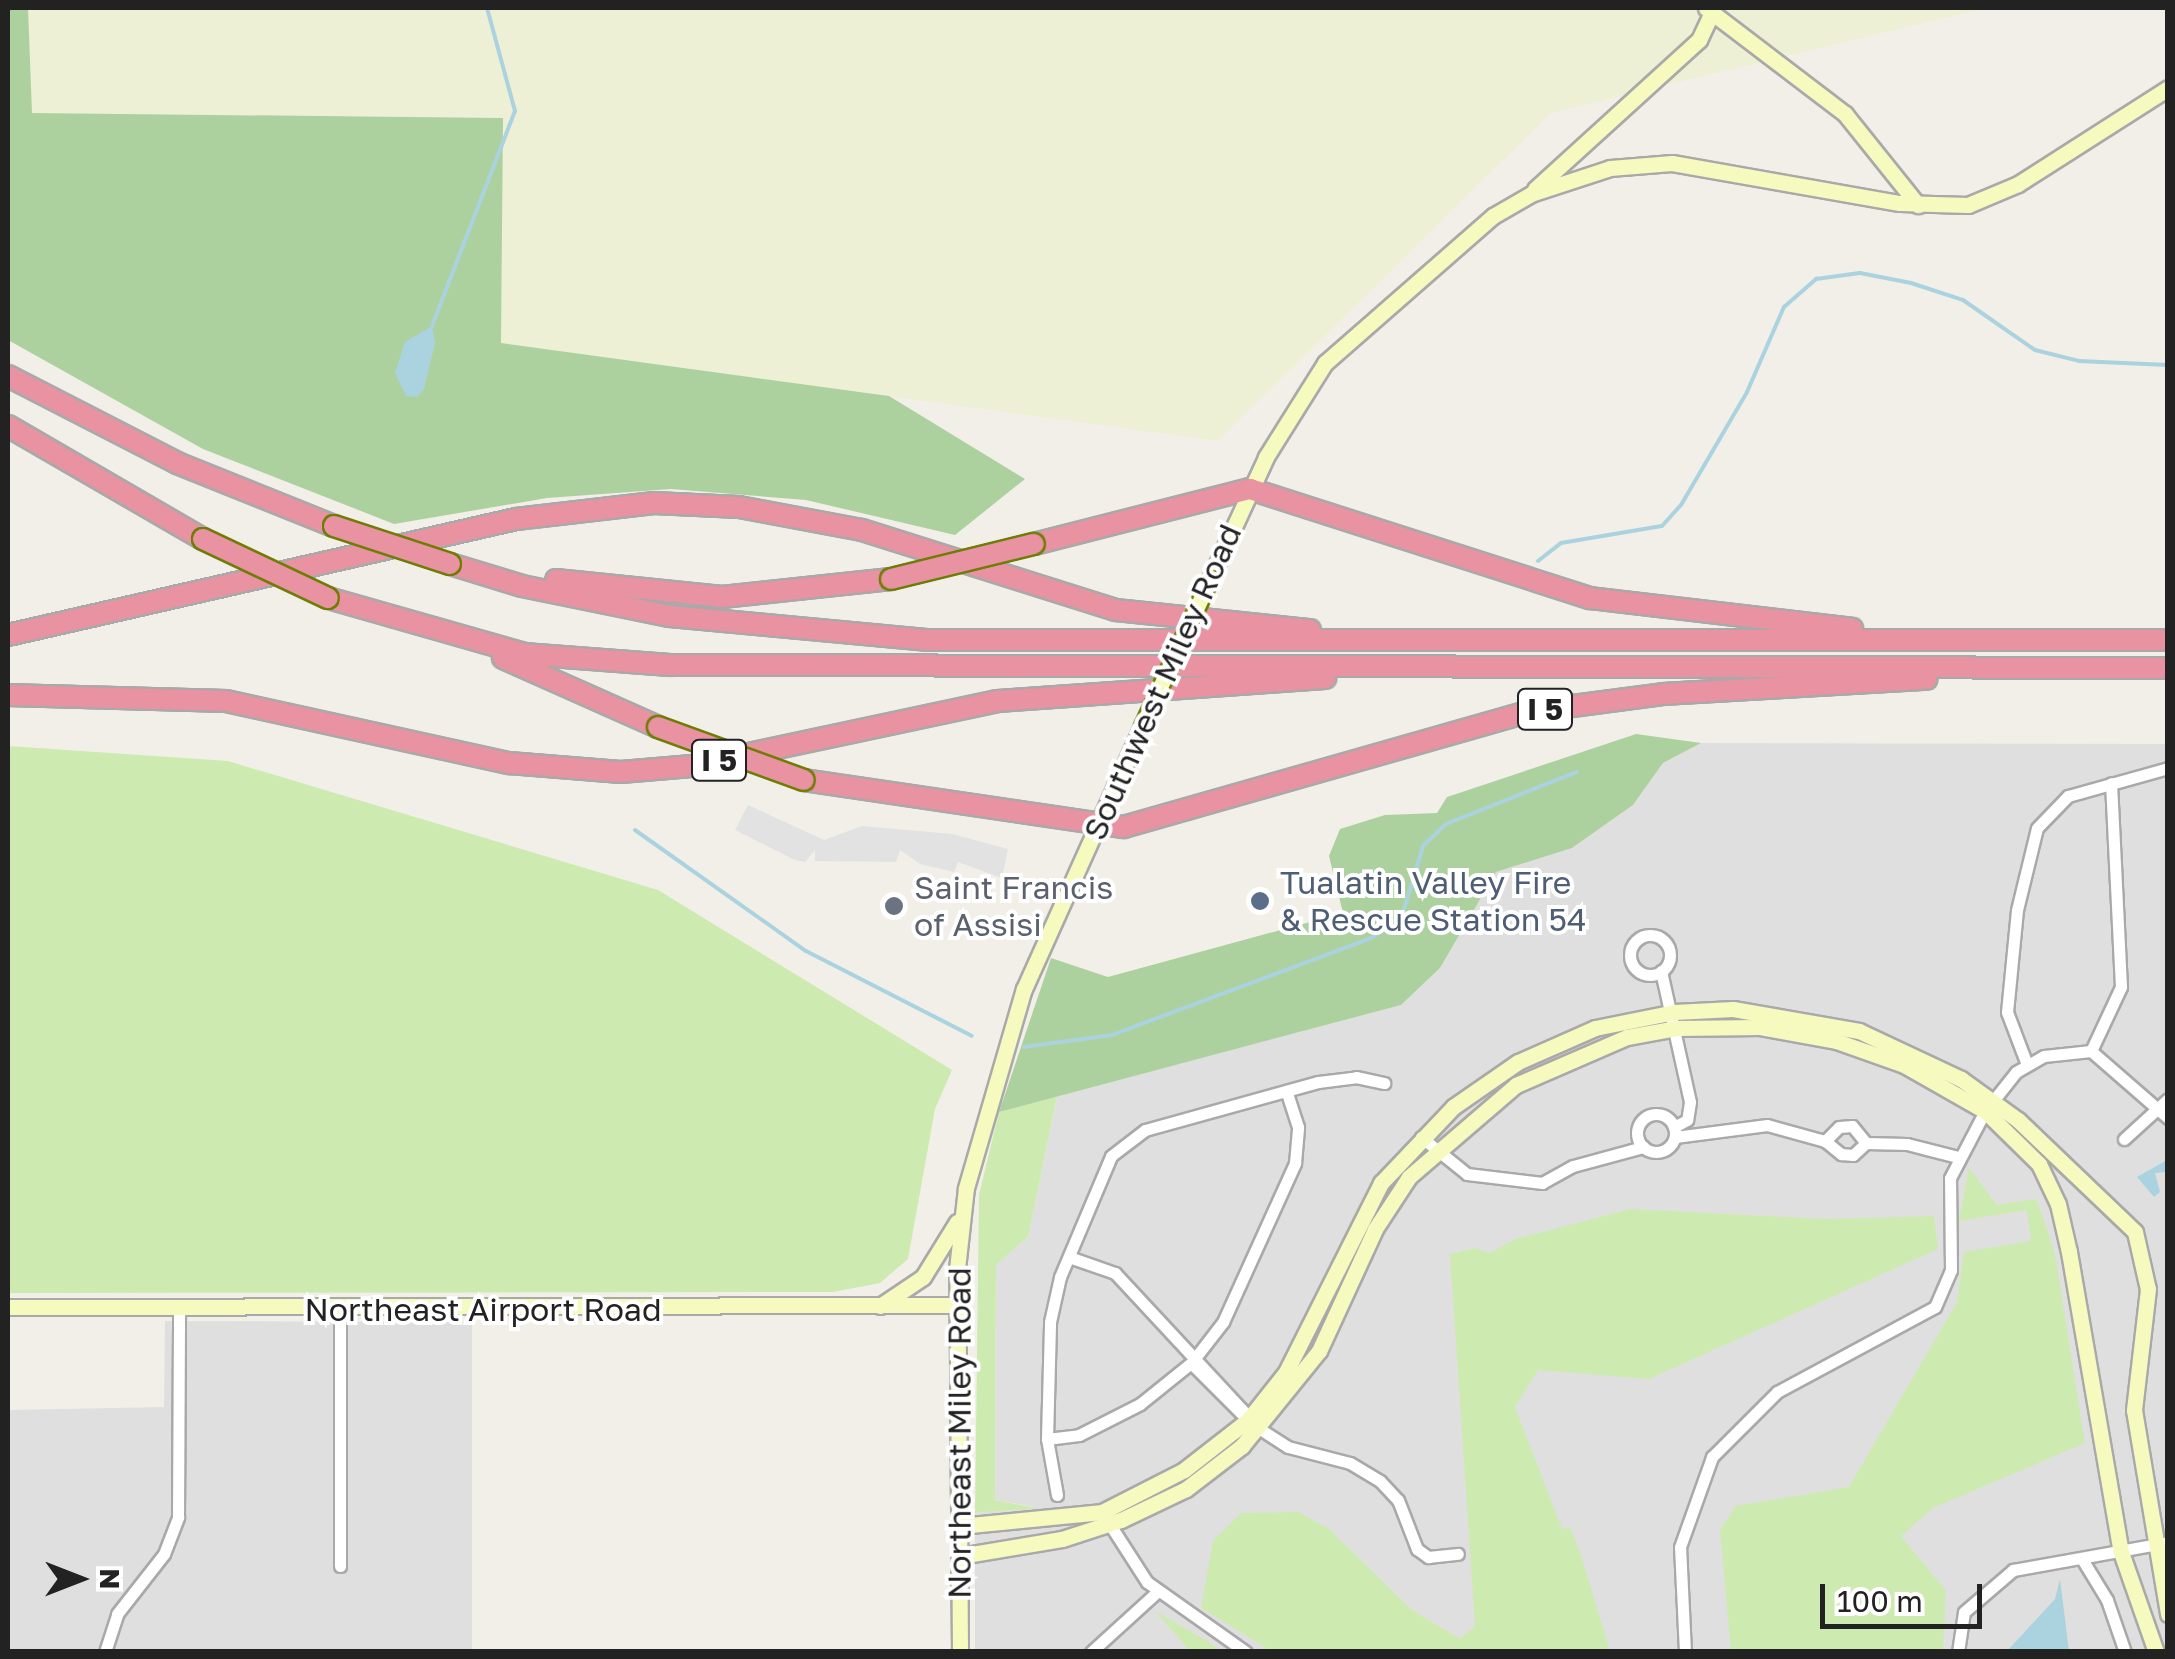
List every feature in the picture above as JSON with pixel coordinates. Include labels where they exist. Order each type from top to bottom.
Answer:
[{"type":"highway","name":"I 5","points":[[8,366],[72,410]]},
{"type":"highway","name":"I 5","points":[[8,376],[218,481],[334,526],[484,574],[669,616],[848,636],[1391,641],[2168,640]]},
{"type":"highway","name":"I 5","points":[[8,426],[203,539],[328,598],[455,638],[524,654],[670,666],[2168,668]]},
{"type":"highway","name":"I 5","points":[[484,574],[722,597],[892,579],[1250,489],[1590,598],[1706,616],[1964,640]]},
{"type":"highway","name":"I 5","points":[[8,635],[516,518],[654,503],[821,520],[1116,610],[1391,641]]},
{"type":"highway","name":"I 5","points":[[455,638],[658,728],[804,780],[1098,824],[1140,826],[1406,742],[1576,704],[2008,668]]},
{"type":"highway","name":"I 5","points":[[8,694],[226,701],[508,763],[621,772],[692,766],[997,701],[1431,666]]},
{"type":"street","points":[[1531,194],[1699,40],[1709,11],[1845,114],[1918,206]]},
{"type":"street","points":[[1531,194],[1610,168],[1672,163],[1918,206],[1968,205],[2004,192],[2168,88]]},
{"type":"street","name":"Southwest Miley Road","points":[[962,1214],[1004,1041],[1142,726],[1250,489],[1291,410],[1339,347],[1494,216],[1531,194]]},
{"type":"street","points":[[2026,1062],[2007,1012],[2017,910],[2034,837],[2057,802],[2111,782],[2168,768]]},
{"type":"street","points":[[2091,1051],[2122,987],[2111,782]]},
{"type":"street","points":[[1421,1137],[1468,1174],[1542,1183],[1573,1166],[1643,1146],[1666,1150],[1687,1120],[1690,1102],[1676,1020],[1662,971]]},
{"type":"street","points":[[1254,1424],[1297,1356],[1381,1183],[1421,1137],[1470,1093],[1538,1050],[1595,1028],[1676,1020],[1733,1009],[1822,1021],[1903,1048],[1990,1105],[2121,1215],[2140,1241],[2148,1289],[2134,1410],[2161,1544],[2168,1614]]},
{"type":"street","points":[[960,1556],[1106,1519],[1186,1489],[1254,1424],[1319,1352],[1386,1212],[1435,1150],[1516,1085],[1559,1062],[1676,1020]]},
{"type":"street","points":[[1685,1652],[1680,1547],[1712,1457],[1777,1392],[1935,1307],[1951,1270],[1946,1205],[1958,1157],[1990,1105],[2026,1062],[2091,1051]]},
{"type":"street","points":[[2091,1051],[2162,1114]]},
{"type":"street","points":[[1057,1495],[1047,1438],[1050,1322],[1101,1172],[1125,1141],[1343,1078],[1384,1084]]},
{"type":"street","points":[[1047,1438],[1079,1436],[1111,1421],[1192,1362],[1233,1305],[1294,1163],[1298,1127],[1286,1092]]},
{"type":"street","points":[[2124,1139],[2162,1114],[2168,1099]]},
{"type":"street","points":[[1990,1105],[2024,1145],[2058,1204],[2121,1552],[2156,1652]]},
{"type":"street","points":[[1643,1146],[1638,1128],[1648,1116],[1664,1116],[1675,1132]]},
{"type":"street","points":[[1675,1132],[1766,1124],[1826,1140],[1853,1155],[1866,1143],[1907,1144],[1958,1157]]},
{"type":"street","points":[[1826,1140],[1839,1127],[1852,1126],[1866,1143]]},
{"type":"street","points":[[879,1306],[934,1265],[962,1214]]},
{"type":"street","name":"Northeast Miley Road","points":[[960,1652],[958,1305],[962,1214]]},
{"type":"street","points":[[1069,1257],[1115,1273],[1192,1362],[1201,1378],[1254,1424],[1300,1452],[1361,1468],[1398,1500],[1417,1549],[1428,1556],[1458,1554]]},
{"type":"street","name":"Northeast Airport Road","points":[[8,1307],[340,1310],[958,1305]]},
{"type":"street","points":[[105,1652],[117,1614],[175,1530],[179,1307]]},
{"type":"street","points":[[340,1310],[340,1566]]},
{"type":"street","points":[[960,1526],[1106,1519]]},
{"type":"street","points":[[1106,1519],[1131,1565],[1158,1591],[1246,1652]]},
{"type":"street","points":[[1958,1652],[1964,1612],[2012,1570],[2161,1544]]},
{"type":"street","points":[[2082,1559],[2107,1600],[2125,1652]]},
{"type":"street","points":[[1091,1652],[1158,1591]]},
{"type":"shaded area","points":[[1701,743],[2167,744],[2167,1651],[975,1652],[975,1513],[1035,1507],[995,1500],[996,1265],[1028,1237],[1057,1096],[1401,1005],[1440,968],[1496,872],[1572,848],[1633,805],[1663,763]]},
{"type":"shaded area","points":[[748,805],[824,840],[862,826],[952,834],[1008,849],[1002,878],[958,862],[954,872],[920,864],[900,850],[896,862],[815,861],[815,850],[805,862],[795,860],[735,830]]},
{"type":"shaded area","points":[[165,1321],[472,1322],[472,1651],[8,1651],[8,1410],[164,1407]]},
{"type":"green space","points":[[8,8],[28,8],[32,113],[503,118],[501,343],[889,396],[1025,479],[955,535],[806,500],[671,489],[547,498],[394,524],[203,449],[8,340]]},
{"type":"green space","points":[[28,8],[1987,8],[1551,113],[1218,441],[500,343],[503,118],[31,113]]},
{"type":"green space","points":[[1636,734],[1701,743],[1663,763],[1633,805],[1572,848],[1496,872],[1440,968],[1401,1005],[999,1112],[1051,958],[1108,977],[1343,913],[1329,856],[1340,829],[1385,815],[1437,813],[1447,797]]},
{"type":"green space","points":[[8,746],[228,761],[658,890],[952,1070],[935,1109],[908,1259],[880,1283],[833,1292],[8,1293]]},
{"type":"green space","points":[[1057,1096],[1028,1237],[996,1265],[995,1500],[1037,1508],[975,1513],[979,1195],[999,1112]]},
{"type":"green space","points":[[1969,1168],[1997,1205],[2036,1199],[2055,1254],[2085,1443],[1933,1508],[1901,1536],[1946,1591],[1943,1651],[1731,1651],[1720,1529],[1736,1506],[1849,1487],[1957,1302],[1964,1252],[2031,1241],[2027,1210],[1959,1221]]},
{"type":"green space","points":[[1630,1209],[1825,1219],[1934,1216],[1938,1249],[1649,1379],[1538,1370],[1515,1407],[1562,1529],[1570,1527],[1581,1555],[1610,1651],[1271,1651],[1201,1608],[1213,1541],[1241,1513],[1299,1512],[1329,1529],[1412,1610],[1460,1639],[1475,1626],[1450,1254],[1475,1248],[1490,1253],[1515,1239]]},
{"type":"green space","points":[[1155,1611],[1214,1645],[1220,1651],[1190,1651]]},
{"type":"water","points":[[432,326],[435,343],[424,389],[417,397],[406,396],[395,373],[405,342]]},
{"type":"water","points":[[2167,1160],[2167,1172],[2155,1173],[2160,1192],[2154,1197],[2137,1177]]},
{"type":"water","points":[[2060,1579],[2069,1651],[2007,1651],[2055,1599]]},
{"type":"waterway","points":[[432,326],[515,111],[487,8]]},
{"type":"waterway","points":[[1538,561],[1561,543],[1662,526],[1681,505],[1747,392],[1784,307],[1816,279],[1860,273],[1911,283],[1963,300],[2035,350],[2079,361],[2168,365]]},
{"type":"waterway","points":[[1024,1047],[1112,1035],[1372,938],[1402,916],[1423,846],[1446,824],[1577,772]]},
{"type":"waterway","points":[[635,830],[806,951],[972,1036]]},
{"type":"place","name":"Tualatin Valley Fire & Rescue Station 54","points":[[1260,901]]},
{"type":"place","name":"Saint Francis of Assisi","points":[[894,906]]}]
